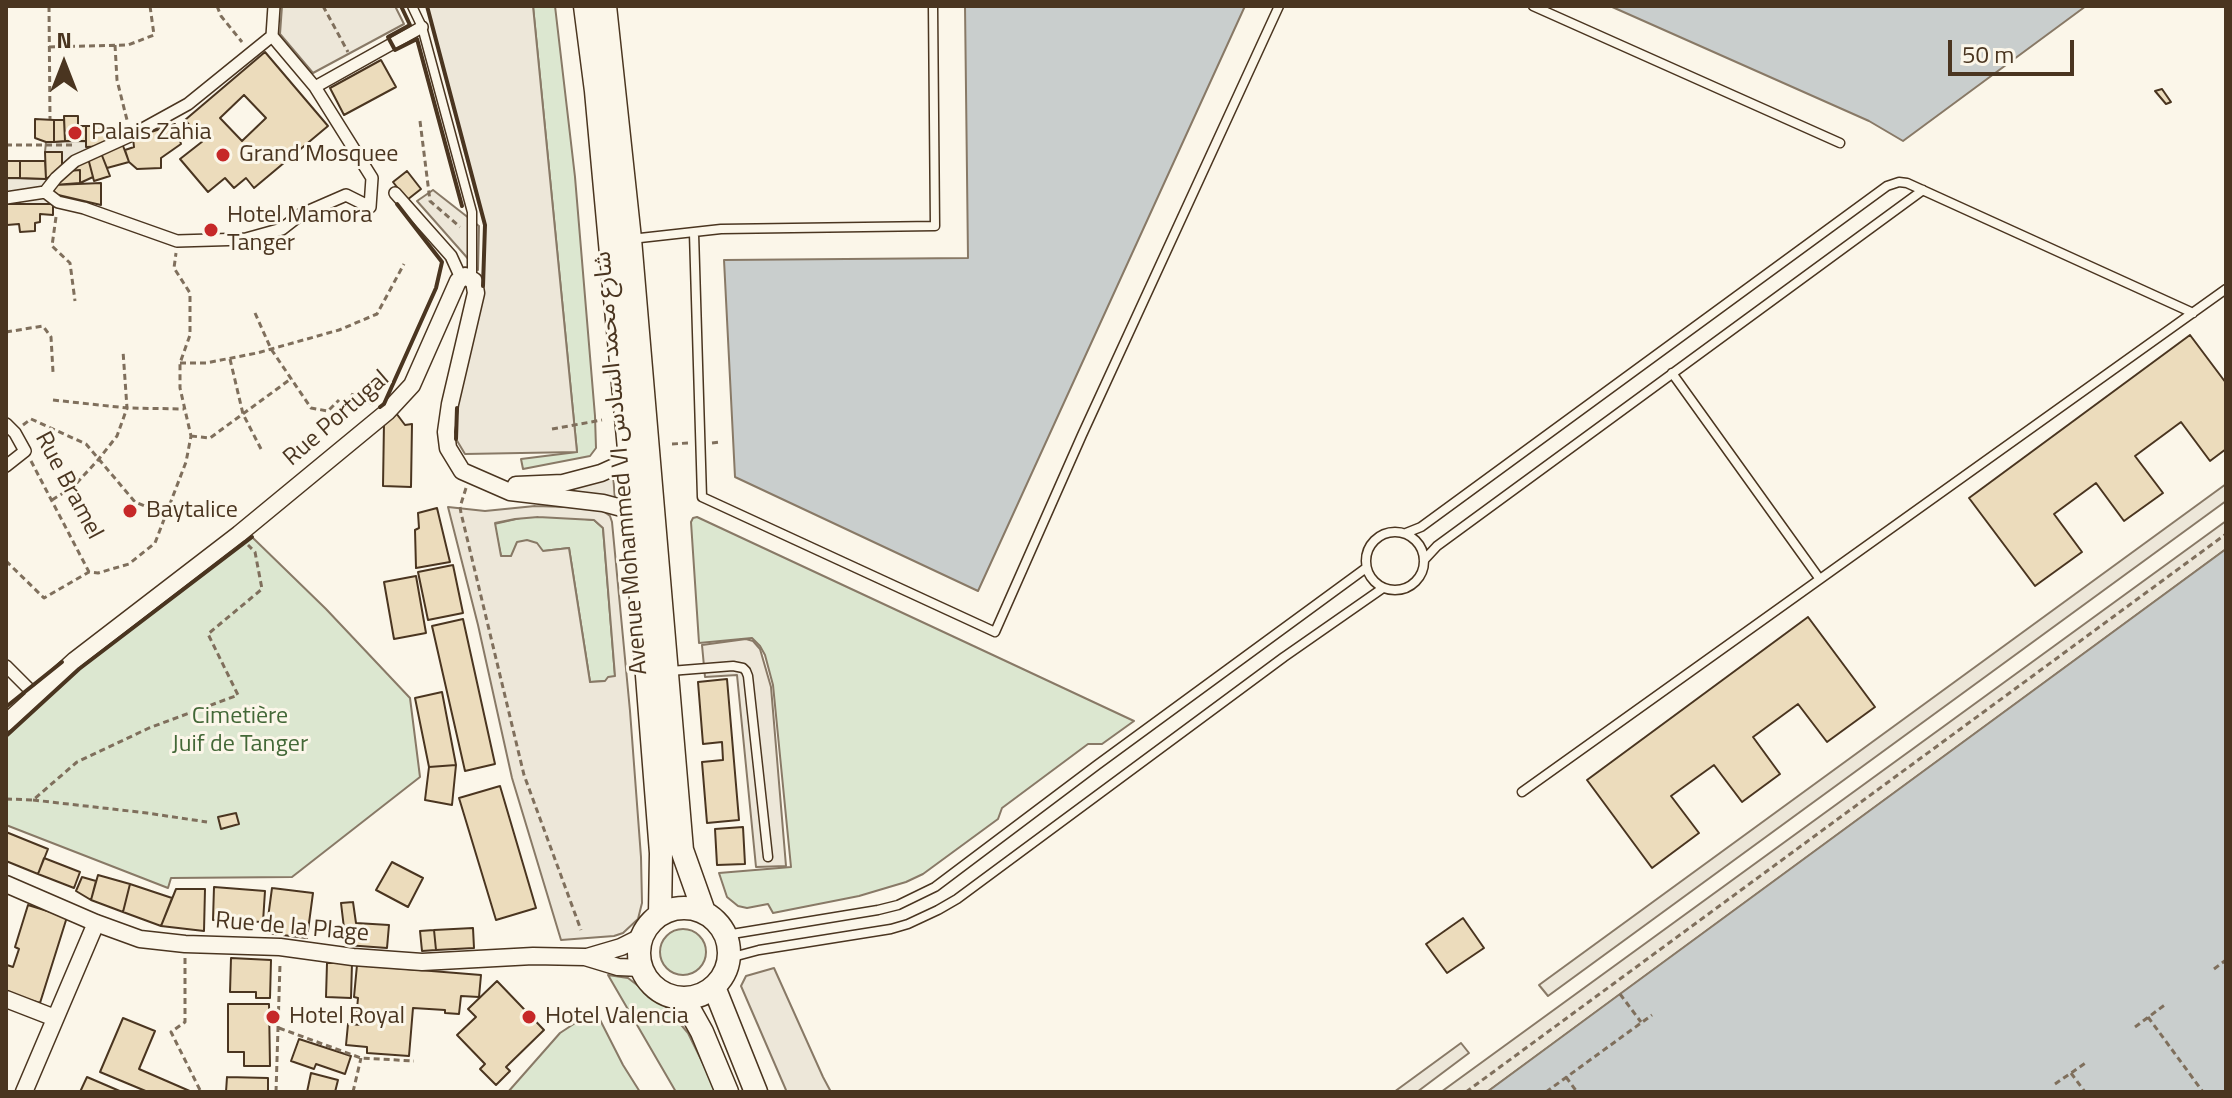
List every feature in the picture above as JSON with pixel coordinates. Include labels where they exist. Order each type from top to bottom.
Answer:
[{"type":"main road","name":"Avenue Mohammed VI شارع محمد السادس","points":[[585,6],[596,91],[630,460],[661,853],[660,914]]},
{"type":"main road","name":"Avenue Mohammed VI شارع محمد السادس","points":[[605,6],[630,239],[682,850],[704,912]]},
{"type":"main road","points":[[677,908],[704,912],[717,921],[726,935],[730,950],[724,974],[714,987],[699,995],[683,998],[657,990],[641,968],[638,952],[646,928],[660,914],[677,908]]},
{"type":"main road","points":[[714,987],[756,1092]]},
{"type":"main road","points":[[683,998],[702,1032],[727,1092]]},
{"type":"street","points":[[45,192],[58,202],[177,241],[246,239],[282,229],[300,215],[346,195],[370,207],[372,178],[315,87],[272,36],[274,6]]},
{"type":"street","points":[[315,87],[422,27]]},
{"type":"street","points":[[6,198],[45,192],[75,161],[130,136],[188,104],[272,36]]},
{"type":"street","points":[[395,193],[475,284],[476,293],[446,432],[448,448],[462,471],[470,476],[499,481],[563,483],[601,473],[630,460]]},
{"type":"street","name":"Rue Portugal","points":[[6,723],[75,660],[239,534],[387,412],[412,385],[450,299],[467,278]]},
{"type":"street","name":"Rue Bramel","points":[[10,429],[25,451]]},
{"type":"street","points":[[6,466],[25,451]]},
{"type":"street","points":[[499,481],[510,492],[603,503],[633,511]]},
{"type":"street","points":[[6,666],[31,691]]},
{"type":"street","name":"Rue de la Plage","points":[[6,884],[140,939],[185,944],[280,947],[422,962],[533,956],[585,957]]},
{"type":"street","points":[[24,1092],[96,923]]},
{"type":"street","points":[[585,957],[621,947],[641,937]]},
{"type":"street","points":[[585,957],[618,967],[641,968]]},
{"type":"street","points":[[6,999],[55,1018]]},
{"type":"lane","points":[[412,6],[422,27],[472,212],[467,278]]},
{"type":"lane","points":[[630,239],[721,229],[935,226],[933,6]]},
{"type":"lane","points":[[694,233],[702,497],[995,632],[1279,6]]},
{"type":"lane","points":[[1533,6],[1840,143]]},
{"type":"lane","points":[[1406,533],[1419,544],[1423,568],[1415,582],[1400,590],[1383,588],[1370,578],[1366,568],[1366,553],[1374,539],[1389,532],[1406,533],[1421,527],[1887,186],[1899,182],[1923,190],[2193,313]]},
{"type":"lane","points":[[1424,560],[1437,546],[1923,190]]},
{"type":"lane","points":[[1522,792],[2226,289]]},
{"type":"lane","points":[[1672,373],[1819,578]]},
{"type":"lane","points":[[726,935],[878,910],[898,905],[935,887],[1366,568]]},
{"type":"lane","points":[[729,958],[759,950],[891,929],[938,910],[1383,588]]},
{"type":"lane","points":[[666,672],[733,666],[746,671],[768,857]]},
{"type":"path","points":[[49,6],[50,119]]},
{"type":"path","points":[[49,47],[128,45],[154,35],[150,6]]},
{"type":"path","points":[[217,6],[221,16],[250,53]]},
{"type":"path","points":[[323,6],[355,64]]},
{"type":"path","points":[[115,45],[117,80],[130,136]]},
{"type":"path","points":[[420,121],[430,201],[471,237]]},
{"type":"path","points":[[6,145],[50,143]]},
{"type":"path","points":[[58,202],[52,246],[70,263],[75,301]]},
{"type":"path","points":[[6,561],[44,598],[89,572],[98,573],[129,564],[155,543],[186,462],[191,436],[180,388],[180,363],[190,335],[190,293],[174,268],[177,241]]},
{"type":"path","points":[[180,363],[206,363],[271,349],[339,330],[377,314],[404,264]]},
{"type":"path","points":[[255,313],[271,349],[311,408],[328,411],[339,400]]},
{"type":"path","points":[[6,332],[43,326],[51,337],[53,372]]},
{"type":"path","points":[[52,500],[73,487],[117,436],[127,408],[123,351]]},
{"type":"path","points":[[230,358],[243,414],[261,449]]},
{"type":"path","points":[[191,436],[210,438],[292,378]]},
{"type":"path","points":[[351,394],[387,412]]},
{"type":"path","points":[[53,400],[127,408],[185,409]]},
{"type":"path","points":[[10,429],[31,419],[86,444],[135,502],[166,515]]},
{"type":"path","points":[[552,429],[602,420]]},
{"type":"path","name":"Rue Bramel","points":[[25,451],[89,572]]},
{"type":"path","points":[[470,476],[461,513],[516,745],[581,930]]},
{"type":"path","points":[[33,800],[77,762],[149,728],[238,695],[208,634],[262,589],[255,552],[239,534]]},
{"type":"path","points":[[1466,1092],[2226,534]]},
{"type":"path","points":[[6,799],[207,822]]},
{"type":"path","points":[[185,944],[185,1022],[171,1032],[201,1092]]},
{"type":"path","points":[[276,1092],[280,947]]},
{"type":"path","points":[[2214,969],[2226,960]]},
{"type":"path","points":[[1620,994],[1641,1022]]},
{"type":"path","points":[[2135,1027],[2166,1004]]},
{"type":"path","points":[[1546,1092],[1652,1015]]},
{"type":"path","points":[[2148,1017],[2203,1092]]},
{"type":"path","points":[[279,1028],[361,1058],[414,1061]]},
{"type":"path","points":[[353,1092],[361,1058]]},
{"type":"path","points":[[2055,1084],[2087,1062]]},
{"type":"path","points":[[2071,1073],[2085,1092]]},
{"type":"path","points":[[1566,1077],[1577,1092]]},
{"type":"green space","points":[[533,6],[555,6],[575,177],[596,448],[590,456],[523,469],[521,459],[577,452]]},
{"type":"green space","points":[[525,517],[594,520],[603,528],[615,676],[606,681],[590,682],[569,548],[543,551],[517,543],[512,556],[501,556],[494,524]]},
{"type":"green space","points":[[697,517],[1134,721],[1102,744],[1088,744],[1002,808],[998,819],[923,874],[906,882],[859,896],[773,913],[768,904],[747,908],[738,906],[727,897],[719,873],[791,867],[773,685],[765,655],[752,638],[699,643],[691,522]]},
{"type":"green space","name":"Cimetière Juif de Tanger","points":[[252,537],[410,698],[420,777],[292,877],[171,878],[168,888],[6,825],[6,736],[79,669]]},
{"type":"green space","points":[[683,929],[699,936],[706,952],[699,968],[683,975],[667,968],[660,952],[667,936]]},
{"type":"green space","points":[[608,975],[628,978],[666,1007],[688,1033],[717,1092],[676,1092]]},
{"type":"green space","points":[[595,1010],[640,1092],[508,1092],[560,1033]]},
{"type":"shaded area","points":[[282,6],[395,6],[404,24],[313,73],[280,34]]},
{"type":"shaded area","points":[[427,6],[533,6],[577,452],[465,454],[456,439],[456,410],[482,295],[485,225]]},
{"type":"shaded area","points":[[965,6],[1245,6],[978,591],[735,477],[724,260],[968,258]]},
{"type":"shaded area","points":[[1610,6],[2086,6],[1903,141],[1869,121]]},
{"type":"shaded area","points":[[86,141],[107,146],[54,185],[81,199],[74,208],[53,204],[6,204],[6,178],[46,179],[62,169],[62,152],[45,152],[46,142]]},
{"type":"shaded area","points":[[433,190],[479,226],[478,270],[417,201]]},
{"type":"shaded area","points":[[613,474],[615,500],[574,493],[573,487]]},
{"type":"shaded area","points":[[2226,484],[2226,501],[1548,996],[1539,985]]},
{"type":"shaded area","points":[[535,506],[599,508],[610,516],[612,522],[630,711],[642,903],[638,919],[623,933],[614,936],[561,940],[512,778],[448,507],[485,511]],"holes":[[[538,517],[594,520],[603,528],[615,676],[605,681],[590,682],[569,548],[543,551],[537,543],[527,540],[517,542],[511,556],[501,556],[495,523]]]},
{"type":"shaded area","points":[[2226,521],[2226,549],[1487,1092],[1441,1092]]},
{"type":"shaded area","points":[[2226,549],[2226,1092],[1487,1092],[1620,994]]},
{"type":"shaded area","points":[[746,639],[753,641],[760,649],[771,687],[786,866],[756,867],[737,675],[705,677],[702,645]]},
{"type":"shaded area","points":[[774,968],[831,1092],[786,1090],[741,986],[746,976]]},
{"type":"shaded area","points":[[1461,1043],[1469,1053],[1417,1092],[1394,1092]]},
{"type":"building","points":[[265,52],[328,126],[254,188],[246,178],[234,188],[225,178],[208,192],[180,159],[203,141],[185,120]],"holes":[[[244,95],[266,118],[242,141],[220,118]]]},
{"type":"building","points":[[381,60],[396,87],[344,115],[330,88]]},
{"type":"building","points":[[2162,89],[2171,102],[2166,104],[2155,91]]},
{"type":"building","name":"Palais Zahia","points":[[64,116],[78,116],[78,126],[86,126],[86,141],[65,141]]},
{"type":"building","points":[[35,119],[54,120],[54,142],[35,138]]},
{"type":"building","points":[[54,120],[64,120],[65,141],[54,142]]},
{"type":"building","points":[[175,124],[181,144],[161,158],[161,168],[137,169],[129,162],[125,150],[134,147],[133,138]]},
{"type":"building","points":[[86,126],[108,126],[109,146],[86,147]]},
{"type":"building","points":[[122,143],[129,162],[107,168],[101,153]]},
{"type":"building","points":[[45,152],[62,152],[62,168],[46,179]]},
{"type":"building","points":[[101,153],[110,176],[94,181],[88,158]]},
{"type":"building","points":[[88,158],[93,177],[80,183],[80,170],[68,171]]},
{"type":"building","points":[[6,161],[20,161],[20,178],[6,178]]},
{"type":"building","points":[[20,161],[45,161],[46,179],[20,178]]},
{"type":"building","points":[[80,170],[80,183],[54,185],[68,171]]},
{"type":"building","points":[[407,171],[421,189],[407,200],[393,182]]},
{"type":"building","points":[[101,183],[101,205],[54,194],[54,185]]},
{"type":"building","points":[[7,204],[53,204],[53,215],[40,214],[35,231],[20,232],[19,224],[7,225]]},
{"type":"building","points":[[2190,335],[2226,383],[2226,449],[2210,461],[2181,422],[2135,456],[2163,493],[2124,521],[2096,483],[2054,514],[2082,552],[2035,586],[1969,498]]},
{"type":"building","points":[[396,413],[405,425],[412,424],[411,487],[383,486],[384,422]]},
{"type":"building","points":[[437,508],[450,562],[416,568],[418,513]]},
{"type":"building","points":[[453,565],[463,613],[428,620],[418,572]]},
{"type":"building","points":[[416,576],[426,633],[394,639],[384,582]]},
{"type":"building","points":[[1808,617],[1875,707],[1827,742],[1798,704],[1753,737],[1780,774],[1742,802],[1714,765],[1671,796],[1699,833],[1652,868],[1587,780]]},
{"type":"building","points":[[463,619],[495,764],[465,771],[432,626]]},
{"type":"building","points":[[727,679],[739,820],[707,823],[702,762],[723,760],[722,742],[703,744],[698,682]]},
{"type":"building","points":[[442,692],[456,765],[429,767],[415,698]]},
{"type":"building","points":[[456,765],[452,805],[425,800],[429,767]]},
{"type":"building","points":[[500,786],[536,908],[496,920],[459,798]]},
{"type":"building","points":[[236,813],[239,824],[221,829],[218,817]]},
{"type":"building","points":[[743,827],[745,864],[717,865],[715,829]]},
{"type":"building","points":[[6,832],[48,849],[38,874],[6,861]]},
{"type":"building","points":[[44,858],[80,872],[74,888],[38,874]]},
{"type":"building","points":[[392,862],[423,878],[408,907],[376,890]]},
{"type":"building","points":[[98,875],[130,884],[123,912],[91,900]]},
{"type":"building","points":[[82,877],[96,881],[91,900],[76,891]]},
{"type":"building","points":[[130,884],[172,898],[161,926],[123,912]]},
{"type":"building","points":[[214,887],[265,891],[263,922],[213,920]]},
{"type":"building","points":[[272,888],[313,893],[307,938],[266,933]]},
{"type":"building","points":[[176,889],[205,889],[204,931],[161,926]]},
{"type":"building","points":[[353,902],[356,923],[389,925],[387,948],[346,945],[341,903]]},
{"type":"building","points":[[28,905],[67,917],[40,1003],[6,993],[6,967],[13,967],[19,949],[15,947]]},
{"type":"building","points":[[1463,918],[1484,948],[1447,973],[1426,944]]},
{"type":"building","points":[[473,928],[474,948],[436,950],[434,930]]},
{"type":"building","points":[[434,930],[436,950],[422,951],[420,931]]},
{"type":"building","points":[[231,958],[271,960],[270,998],[256,998],[256,992],[230,992]]},
{"type":"building","points":[[327,963],[352,963],[351,998],[326,997]]},
{"type":"building","points":[[357,965],[481,975],[479,997],[461,996],[459,1014],[413,1008],[409,1056],[367,1053],[367,1047],[346,1045],[348,1024],[361,1025],[361,1020],[356,1020],[358,998],[354,997]]},
{"type":"building","points":[[497,981],[544,1030],[506,1067],[510,1071],[496,1085],[480,1069],[485,1064],[457,1035],[476,1017],[468,1009]]},
{"type":"building","points":[[228,1004],[269,1004],[270,1066],[244,1066],[244,1052],[228,1052]]},
{"type":"building","points":[[123,1018],[155,1031],[139,1069],[192,1092],[148,1092],[100,1072]]},
{"type":"building","points":[[299,1039],[351,1056],[345,1074],[316,1064],[314,1069],[291,1061]]},
{"type":"building","points":[[311,1073],[338,1080],[335,1092],[307,1092]]},
{"type":"building","points":[[87,1077],[122,1092],[80,1092]]},
{"type":"building","points":[[227,1077],[268,1078],[268,1092],[226,1092]]},
{"type":"wall","points":[[401,6],[410,25],[388,37],[395,50],[417,39],[462,206]]},
{"type":"wall","points":[[427,6],[485,225],[483,286]]},
{"type":"wall","points":[[380,407],[436,288],[442,262],[397,204]]},
{"type":"wall","points":[[456,439],[457,408]]},
{"type":"wall","points":[[6,736],[79,669],[252,537]]},
{"type":"wall","points":[[6,707],[62,662]]},
{"type":"place","name":"Palais Zahia","points":[[75,133]]},
{"type":"place","name":"Grand Mosquee","points":[[223,155]]},
{"type":"place","name":"Hotel Mamora Tanger","points":[[211,230]]},
{"type":"place","name":"Baytalice","points":[[130,511]]},
{"type":"place","name":"Hotel Royal","points":[[273,1017]]},
{"type":"place","name":"Hotel Valencia","points":[[529,1017]]}]
